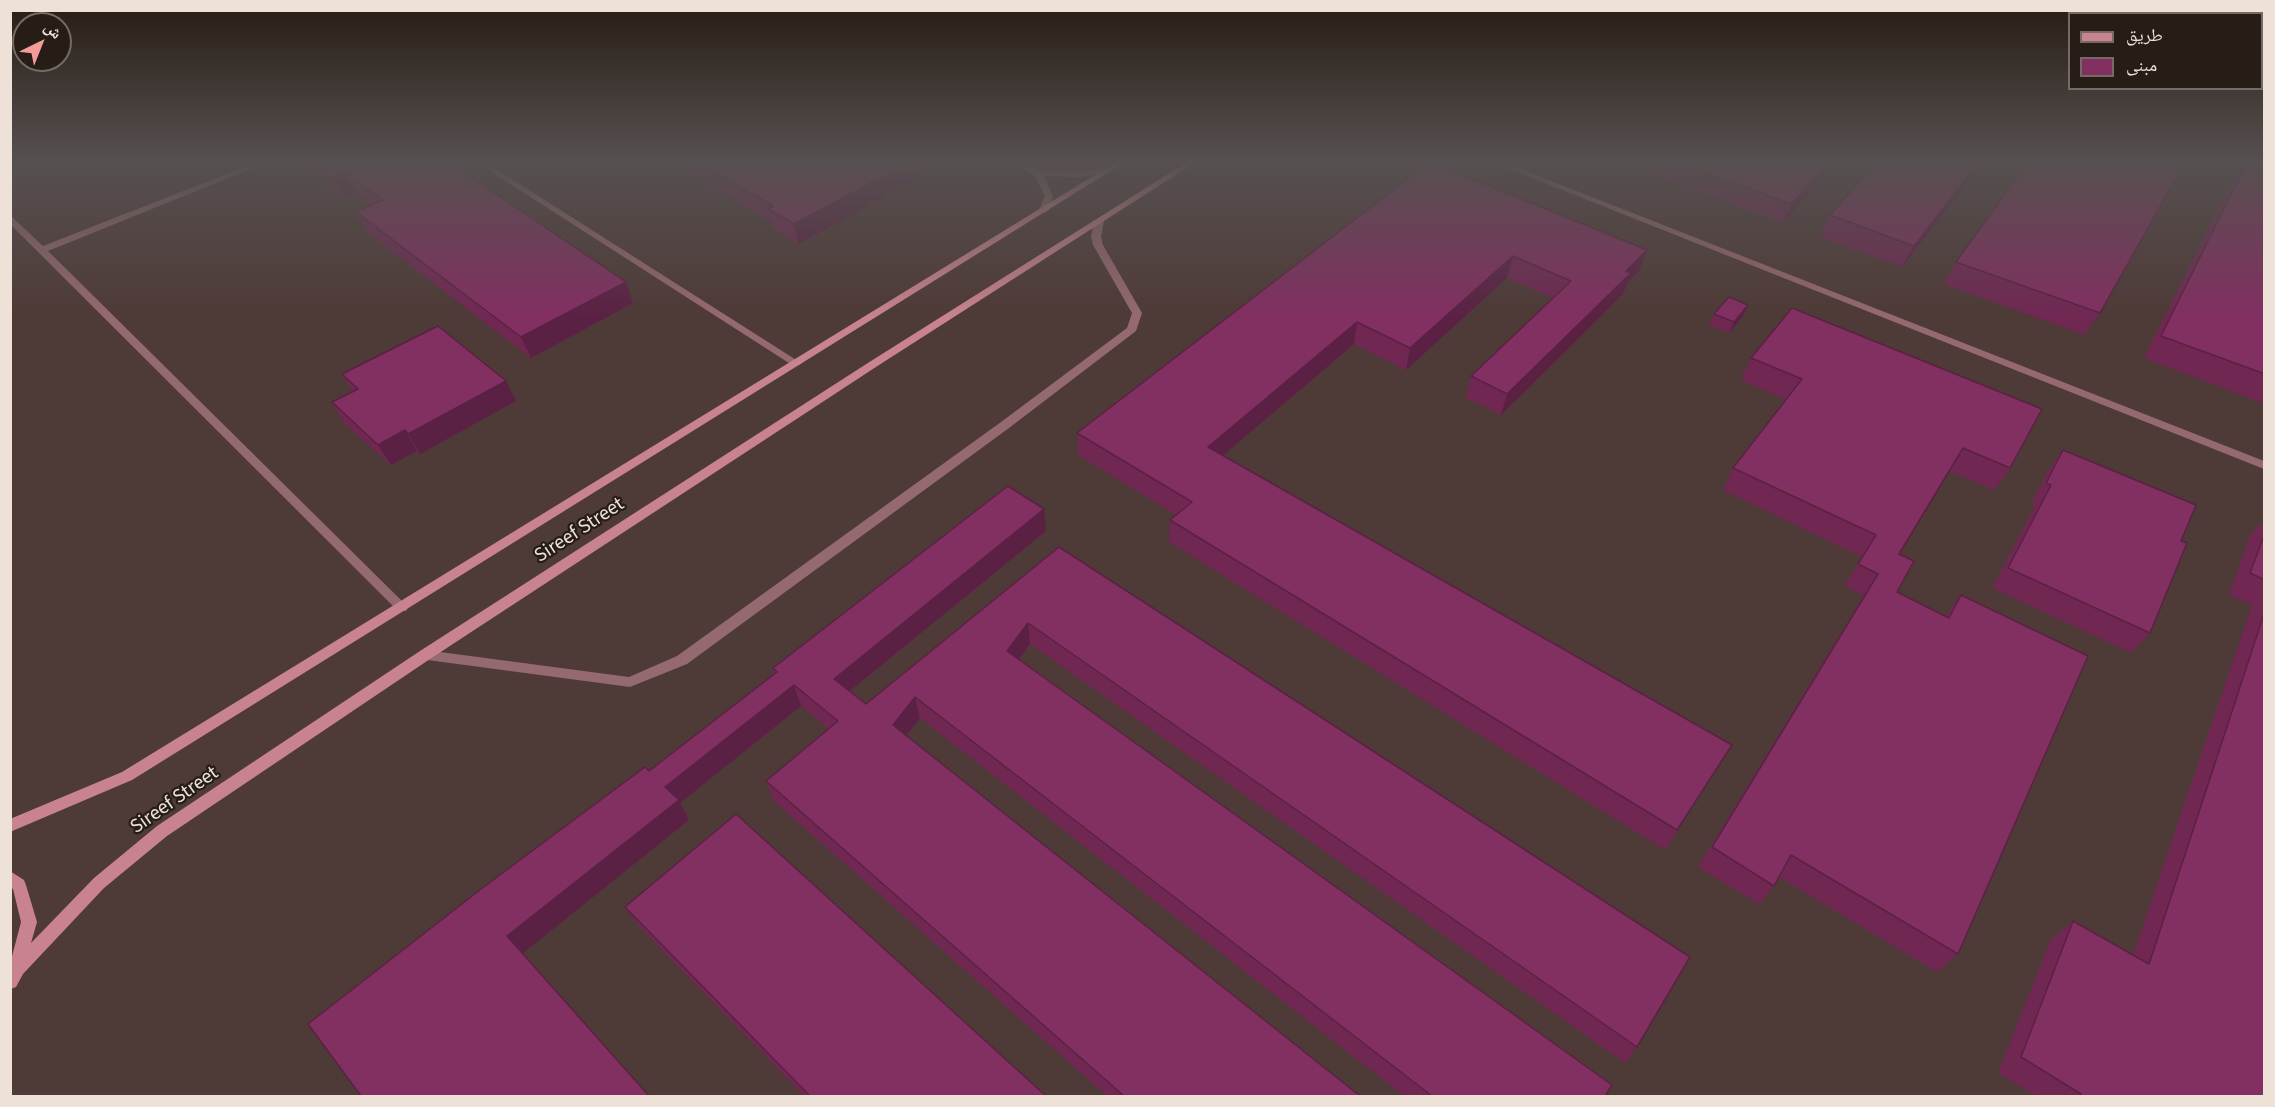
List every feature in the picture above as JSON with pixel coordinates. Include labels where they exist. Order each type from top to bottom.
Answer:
[{"type":"main road","name":"Sireef Street","points":[[10,826],[127,776],[1038,214]]},
{"type":"main road","name":"Sireef Street","points":[[14,975],[99,883],[162,831],[425,655],[875,363],[1111,214]]},
{"type":"main road","points":[[10,878],[19,885],[28,922],[14,975]]},
{"type":"street","points":[[41,249],[132,214]]},
{"type":"street","points":[[561,214],[796,363]]},
{"type":"street","points":[[1627,214],[2265,465]]},
{"type":"street","points":[[10,218],[402,608]]},
{"type":"street","points":[[425,655],[630,682],[682,660],[1132,329],[1137,314],[1098,245],[1096,237],[1099,221]]},
{"type":"shaded area","points":[[10,214],[2264,214],[2264,1096],[11,1096]]},
{"type":"building","points":[[358,214],[525,214],[626,282],[521,337]]},
{"type":"building","points":[[776,214],[813,214],[794,224]]},
{"type":"building","points":[[1363,214],[1557,214],[1647,250],[1626,271],[1631,273],[1507,394],[1471,376],[1571,281],[1513,256],[1410,348],[1357,322],[1208,447],[1732,745],[1677,830],[1170,520],[1192,502],[1077,433]]},
{"type":"building","points":[[1831,214],[1939,214],[1914,246]]},
{"type":"building","points":[[1991,214],[2156,214],[2100,313],[1956,262]]},
{"type":"building","points":[[2221,214],[2265,214],[2265,374],[2161,336]]},
{"type":"building","points":[[1729,297],[1748,305],[1734,322],[1714,314]]},
{"type":"building","points":[[1792,308],[2042,409],[2010,468],[1963,448],[1899,554],[1914,561],[1897,592],[1949,618],[1961,595],[2088,656],[1958,954],[1791,855],[1774,886],[1712,847],[1878,574],[1858,564],[1876,535],[1733,468],[1802,379],[1751,358]]},
{"type":"building","points":[[438,326],[506,381],[408,434],[405,430],[378,445],[332,402],[358,389],[342,374]]},
{"type":"building","points":[[2063,450],[2196,505],[2181,541],[2187,543],[2150,633],[2008,568],[2051,485],[2046,483]]},
{"type":"building","points":[[1008,486],[1044,509],[834,679],[866,704],[1059,547],[1690,957],[1637,1047],[1028,623],[1007,651],[1612,1085],[1605,1096],[1432,1096],[915,697],[893,725],[1360,1096],[1124,1096],[766,781],[838,721],[794,685],[665,787],[679,800],[507,936],[649,1096],[361,1096],[308,1024],[481,889],[645,767],[649,771],[777,672],[773,668]]},
{"type":"building","points":[[2265,533],[2265,580],[2250,573]]},
{"type":"building","points":[[2265,611],[2265,1096],[2080,1096],[2081,1094],[2021,1057],[2073,921],[2149,964]]},
{"type":"building","points":[[736,814],[1046,1096],[810,1096],[625,907]]}]
